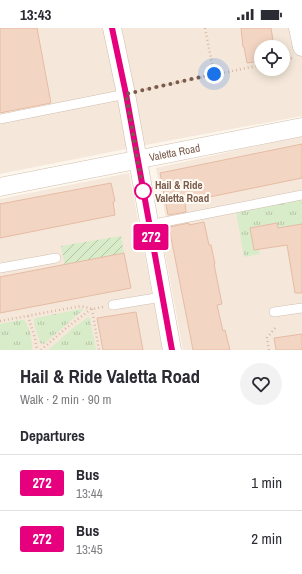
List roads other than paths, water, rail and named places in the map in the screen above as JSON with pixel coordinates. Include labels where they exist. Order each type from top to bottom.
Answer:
[{"type":"street","points":[[112,28],[126,94],[172,350]]},
{"type":"street","points":[[298,28],[302,47]]},
{"type":"street","name":"Valetta Road","points":[[0,187],[302,127]]},
{"type":"lane","points":[[0,119],[126,94]]},
{"type":"lane","points":[[149,225],[302,195]]},
{"type":"lane","points":[[0,268],[56,258]]},
{"type":"lane","points":[[113,305],[162,297]]},
{"type":"lane","points":[[274,312],[302,308]]},
{"type":"place","name":"Hail & Ride Valetta Road","points":[[143,191]]}]
